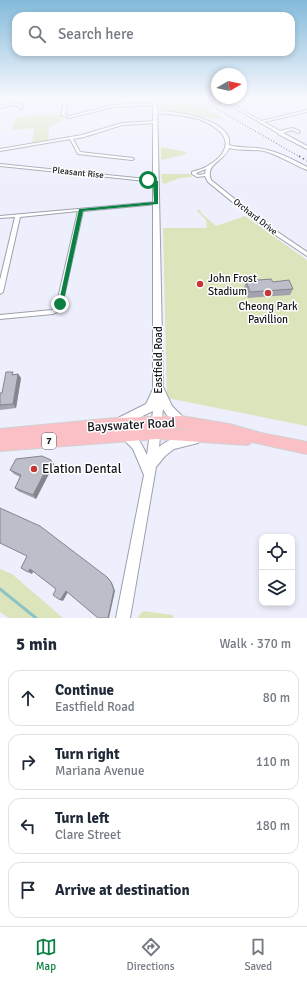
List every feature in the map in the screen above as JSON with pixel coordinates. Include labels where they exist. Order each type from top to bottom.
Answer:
[{"type":"main road","name":"Eastfield Road","points":[[123,618],[150,470],[156,427],[158,385],[156,127]]},
{"type":"main road","points":[[158,385],[168,409],[181,422]]},
{"type":"main road","points":[[115,424],[150,407],[158,385]]},
{"type":"main road","name":"Bayswater Road","points":[[0,445],[125,434],[181,422],[229,430],[261,439],[307,448]]},
{"type":"main road","name":"Bayswater Road","points":[[0,435],[115,424],[156,427],[203,437],[261,439]]},
{"type":"main road","points":[[125,434],[137,445],[150,470]]},
{"type":"main road","points":[[150,470],[160,452],[167,446],[203,437]]},
{"type":"street","points":[[0,150],[71,138],[112,127]]},
{"type":"street","points":[[209,167],[207,175],[195,175],[193,173],[209,167],[221,158],[226,151],[228,146],[224,133],[215,127]]},
{"type":"street","points":[[268,127],[307,148]]},
{"type":"street","points":[[279,133],[292,129],[298,132]]},
{"type":"street","points":[[71,138],[77,150],[81,154],[132,159]]},
{"type":"street","points":[[228,146],[239,150]]},
{"type":"street","points":[[226,151],[256,149],[285,156],[307,169]]},
{"type":"street","name":"Pleasant Rise","points":[[0,165],[156,181]]},
{"type":"street","name":"Orchard Drive","points":[[207,175],[209,181],[249,214],[307,254]]},
{"type":"street","points":[[0,217],[156,203]]},
{"type":"street","points":[[0,317],[53,312],[59,308],[81,210]]},
{"type":"street","points":[[0,292],[18,216]]},
{"type":"green space","points":[[12,127],[49,127],[48,140],[32,143],[34,128],[11,130]]},
{"type":"green space","points":[[161,147],[187,152],[183,155],[161,160]]},
{"type":"green space","points":[[161,174],[190,174],[192,177],[180,178],[164,184],[162,182]]},
{"type":"green space","points":[[196,210],[200,210],[201,213],[216,226],[245,216],[307,260],[307,426],[167,398],[163,228],[207,228],[206,220]]},
{"type":"green space","points":[[0,569],[12,574],[63,618],[9,618],[0,612]]},
{"type":"green space","points":[[143,611],[173,615],[173,618],[137,618]]},
{"type":"building","points":[[271,279],[273,282],[289,280],[293,289],[250,292],[246,281]]},
{"type":"building","points":[[6,372],[13,372],[12,375],[18,374],[13,404],[0,405],[0,393],[2,393]]},
{"type":"building","points":[[42,456],[51,460],[33,495],[15,488],[21,475],[10,470],[16,459]]},
{"type":"building","points":[[0,508],[40,526],[107,577],[114,590],[108,618],[98,618],[66,591],[60,600],[53,595],[56,589],[30,569],[28,572],[21,568],[27,556],[0,543]]},
{"type":"waterway","points":[[0,589],[36,618]]},
{"type":"railway","points":[[248,127],[300,157]]},
{"type":"railway","points":[[299,156],[307,161]]},
{"type":"place","name":"John Frost Stadium","points":[[200,284]]},
{"type":"place","name":"Cheong Park Pavillion","points":[[268,293]]},
{"type":"place","name":"Elation Dental","points":[[34,469]]},
{"type":"route","points":[[60,304],[81,210],[156,203],[156,181],[148,180]]}]
